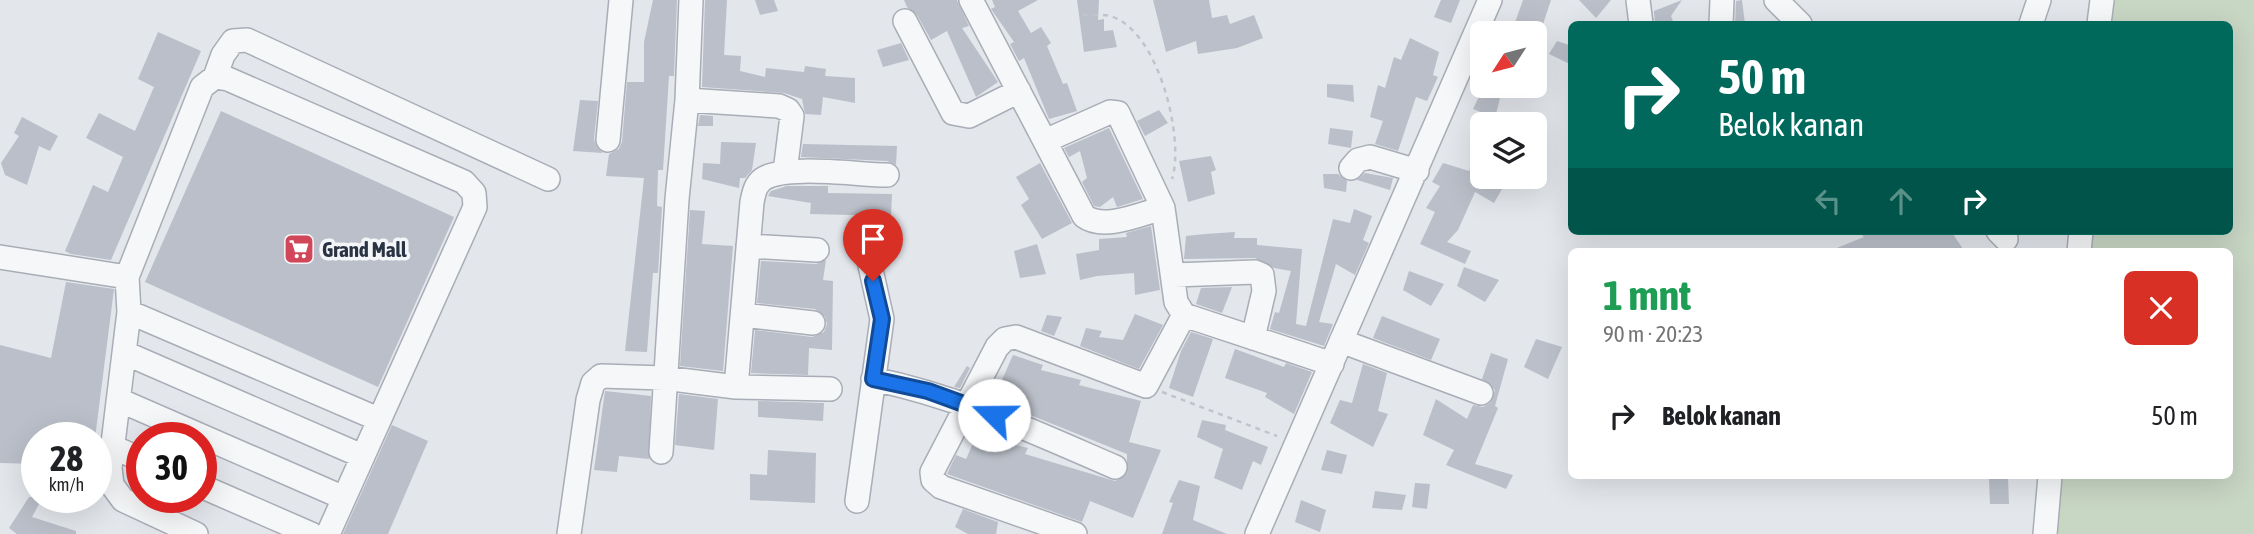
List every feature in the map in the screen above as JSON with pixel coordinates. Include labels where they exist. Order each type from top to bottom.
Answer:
[{"type":"street","points":[[608,140],[621,0]]},
{"type":"street","points":[[661,452],[664,378],[687,100],[691,0]]},
{"type":"street","points":[[971,0],[1084,216],[1093,223],[1105,223],[1163,208]]},
{"type":"street","points":[[1257,534],[1490,0]]},
{"type":"street","points":[[1638,0],[1641,21]]},
{"type":"street","points":[[1721,21],[1722,0]]},
{"type":"street","points":[[1776,0],[1797,21]]},
{"type":"street","points":[[2032,21],[2039,0]]},
{"type":"street","points":[[2099,21],[2102,0]]},
{"type":"street","points":[[905,22],[953,113],[969,116],[1019,91]]},
{"type":"street","points":[[196,534],[167,528],[123,500],[112,485],[110,468],[129,312],[127,277],[202,87],[215,77],[223,55],[233,41],[247,40],[548,179]]},
{"type":"street","points":[[215,77],[229,79],[464,182],[474,193],[475,207],[328,534]]},
{"type":"street","points":[[687,100],[779,106],[788,110],[792,116],[785,172]]},
{"type":"street","points":[[1045,141],[1110,111],[1118,113],[1163,208],[1176,302],[1184,315],[1332,364]]},
{"type":"street","points":[[1351,168],[1365,156],[1417,171]]},
{"type":"street","points":[[736,387],[754,189],[770,175],[785,172],[887,175]]},
{"type":"street","points":[[748,246],[817,250]]},
{"type":"street","points":[[0,257],[127,277]]},
{"type":"street","points":[[857,501],[882,319],[869,261]]},
{"type":"street","points":[[1174,275],[1255,272],[1262,275],[1265,291],[1253,338]]},
{"type":"street","points":[[129,312],[378,419]]},
{"type":"street","points":[[743,315],[813,323]]},
{"type":"street","points":[[1075,534],[941,487],[933,480],[932,472],[997,347],[1005,339],[1016,337],[1146,386],[1184,315]]},
{"type":"street","points":[[1341,341],[1481,393]]},
{"type":"street","points":[[125,353],[362,456]]},
{"type":"street","points":[[569,534],[593,383],[601,376],[664,378],[736,387],[830,389]]},
{"type":"street","points":[[873,379],[928,391],[969,404],[1115,467]]},
{"type":"street","points":[[119,400],[344,498]]},
{"type":"street","points":[[113,447],[126,453]]},
{"type":"street","points":[[2045,534],[2050,479]]},
{"type":"street","points":[[217,493],[311,534]]},
{"type":"path","points":[[1083,15],[1111,16],[1134,32],[1159,67],[1173,130],[1175,168],[1163,208]]},
{"type":"path","points":[[1146,386],[1297,443]]},
{"type":"green space","points":[[2098,0],[2254,0],[2254,534],[2048,534],[2053,479],[2233,479],[2233,248],[2074,248],[2076,235],[2233,235],[2233,21],[2096,21]]},
{"type":"building","points":[[653,0],[677,0],[674,76],[669,76],[663,170],[658,170],[657,206],[662,207],[658,273],[653,273],[647,352],[625,351],[644,178],[606,176],[609,154],[619,149],[622,142],[627,82],[644,82],[644,42]]},
{"type":"building","points":[[705,0],[727,0],[724,55],[741,56],[740,71],[765,77],[766,68],[804,72],[805,66],[826,69],[825,76],[855,78],[855,103],[823,97],[821,115],[805,114],[802,99],[784,93],[702,87]]},
{"type":"building","points":[[755,0],[774,0],[778,11],[760,15]]},
{"type":"building","points":[[904,0],[957,0],[969,26],[962,28],[998,82],[976,97],[947,31],[931,40],[917,15],[907,7]]},
{"type":"building","points":[[992,0],[1038,0],[1018,11],[1031,33],[1041,27],[1051,43],[1047,46],[1063,84],[1067,83],[1077,111],[1049,119],[1024,58],[1019,61],[1010,44],[1014,42],[991,9],[995,7]]},
{"type":"building","points":[[1077,0],[1099,0],[1098,20],[1104,19],[1104,31],[1113,30],[1117,47],[1084,52]]},
{"type":"building","points":[[1153,0],[1209,0],[1212,18],[1227,15],[1230,24],[1254,15],[1263,38],[1237,48],[1198,54],[1196,41],[1166,52]]},
{"type":"building","points":[[1441,0],[1460,0],[1451,23],[1434,17]]},
{"type":"building","points":[[1523,0],[1551,0],[1544,21],[1516,21]]},
{"type":"building","points":[[1579,0],[1611,0],[1596,18]]},
{"type":"building","points":[[1682,0],[1671,16],[1673,21],[1655,21],[1654,11]]},
{"type":"building","points":[[1742,0],[1745,21],[1735,21],[1736,1]]},
{"type":"building","points":[[158,32],[201,51],[111,260],[71,254],[65,251],[93,185],[108,192],[123,157],[86,138],[99,113],[135,131],[154,87],[138,79]]},
{"type":"building","points":[[1410,38],[1439,52],[1433,75],[1438,77],[1427,101],[1416,97],[1398,151],[1375,144],[1383,121],[1370,117],[1378,85],[1385,88],[1394,57],[1401,60]]},
{"type":"building","points":[[1557,41],[1568,45],[1568,63],[1549,54]]},
{"type":"building","points":[[901,43],[909,60],[883,67],[877,50]]},
{"type":"building","points":[[1327,84],[1353,85],[1354,102],[1327,97]]},
{"type":"building","points":[[1478,98],[1500,98],[1496,112],[1473,109]]},
{"type":"building","points":[[580,100],[598,101],[594,139],[596,146],[603,153],[573,151]]},
{"type":"building","points":[[1159,110],[1168,123],[1145,136],[1137,121]]},
{"type":"building","name":"Grand Mall","points":[[221,111],[454,217],[378,387],[145,282]]},
{"type":"building","points":[[700,115],[713,116],[713,126],[698,126]]},
{"type":"building","points":[[22,117],[58,136],[50,151],[39,146],[27,185],[5,175],[1,163],[19,136],[14,133]]},
{"type":"building","points":[[1109,128],[1143,199],[1117,207],[1113,197],[1100,207],[1094,206],[1082,182],[1087,178],[1080,151],[1069,157],[1064,148]]},
{"type":"building","points":[[1330,128],[1353,131],[1351,148],[1328,144]]},
{"type":"building","points":[[721,142],[756,143],[752,170],[745,178],[740,178],[739,188],[702,179],[703,163],[720,164]]},
{"type":"building","points":[[803,144],[897,146],[896,165],[887,161],[801,157]]},
{"type":"building","points":[[1211,156],[1216,170],[1211,172],[1215,194],[1188,202],[1179,161]]},
{"type":"building","points":[[1040,163],[1072,223],[1042,239],[1021,205],[1029,199],[1016,177]]},
{"type":"building","points":[[1443,163],[1469,171],[1470,169],[1470,189],[1502,189],[1494,203],[1475,192],[1458,230],[1447,242],[1471,251],[1465,264],[1420,244],[1435,212],[1426,208],[1440,186],[1432,182]]},
{"type":"building","points":[[1365,173],[1393,178],[1390,190],[1357,180]]},
{"type":"building","points":[[1323,174],[1338,174],[1347,181],[1346,192],[1324,188]]},
{"type":"building","points":[[787,186],[828,186],[828,193],[892,194],[891,216],[810,214],[811,203],[768,196],[771,191]]},
{"type":"building","points":[[1354,209],[1372,216],[1363,240],[1369,243],[1355,275],[1336,264],[1319,322],[1333,324],[1324,346],[1270,329],[1275,312],[1279,313],[1291,271],[1274,268],[1255,258],[1184,259],[1186,236],[1205,234],[1235,232],[1234,238],[1257,238],[1257,245],[1302,249],[1296,324],[1306,326],[1333,219],[1350,223]]},
{"type":"building","points":[[690,210],[705,211],[702,244],[733,246],[723,371],[680,366]]},
{"type":"building","points":[[1151,226],[1160,290],[1135,295],[1134,273],[1080,280],[1076,254],[1099,250],[1099,239],[1127,237],[1126,233]]},
{"type":"building","points":[[1862,235],[1954,235],[1962,248],[1837,248],[1864,237]]},
{"type":"building","points":[[1037,244],[1046,274],[1020,278],[1014,251]]},
{"type":"building","points":[[826,260],[823,280],[833,281],[832,350],[809,348],[808,375],[751,373],[755,330],[812,337],[824,332],[827,324],[825,317],[815,309],[757,303],[761,261],[816,264]]},
{"type":"building","points":[[1464,267],[1499,280],[1485,302],[1457,286]]},
{"type":"building","points":[[1409,271],[1444,284],[1431,306],[1403,290]]},
{"type":"building","points":[[66,282],[114,289],[97,422],[21,422],[21,464],[0,463],[0,345],[51,358]]},
{"type":"building","points":[[1232,287],[1222,313],[1196,304],[1201,288]]},
{"type":"building","points":[[1135,314],[1163,325],[1139,369],[1080,346],[1086,328],[1102,331],[1099,337],[1123,340]]},
{"type":"building","points":[[1047,315],[1062,317],[1054,336],[1041,331]]},
{"type":"building","points":[[1382,316],[1440,339],[1431,360],[1373,338]]},
{"type":"building","points":[[1191,332],[1213,339],[1193,397],[1169,388],[1181,351]]},
{"type":"building","points":[[1536,339],[1562,347],[1548,379],[1524,367]]},
{"type":"building","points":[[1235,349],[1284,367],[1286,363],[1312,372],[1294,414],[1265,397],[1267,393],[1225,378]]},
{"type":"building","points":[[1491,353],[1508,359],[1495,406],[1498,408],[1475,464],[1513,475],[1506,489],[1446,465],[1454,450],[1423,435],[1436,399],[1467,419],[1473,405],[1483,407],[1490,403],[1495,390],[1482,379]]},
{"type":"building","points":[[1013,355],[1043,365],[1041,370],[1081,380],[1079,385],[1141,401],[1129,442],[1161,450],[1133,518],[1090,501],[1082,522],[947,474],[956,455],[966,459],[980,428],[994,432],[993,439],[1028,448],[1025,454],[1115,481],[1127,473],[1127,454],[993,400]]},
{"type":"building","points":[[1363,364],[1387,373],[1378,411],[1388,414],[1373,447],[1330,423],[1340,400],[1352,403]]},
{"type":"building","points":[[967,366],[970,368],[960,388],[954,387]]},
{"type":"building","points":[[605,391],[651,396],[649,459],[619,456],[617,472],[594,470]]},
{"type":"building","points":[[679,394],[718,399],[714,450],[675,445]]},
{"type":"building","points":[[758,401],[824,403],[823,421],[758,417]]},
{"type":"building","points":[[1202,420],[1226,425],[1225,430],[1268,447],[1261,465],[1253,461],[1242,490],[1214,478],[1223,449],[1197,437]]},
{"type":"building","points":[[392,425],[428,441],[388,534],[343,534]]},
{"type":"building","points":[[768,450],[816,453],[815,503],[750,500],[750,474],[767,475]]},
{"type":"building","points":[[1327,450],[1347,455],[1342,474],[1321,470]]},
{"type":"building","points":[[1989,479],[2008,479],[2009,504],[1990,504]]},
{"type":"building","points":[[1179,480],[1200,486],[1193,520],[1227,534],[1162,534],[1173,503],[1169,502]]},
{"type":"building","points":[[1415,483],[1430,484],[1427,509],[1412,507]]},
{"type":"building","points":[[1375,491],[1406,495],[1402,510],[1372,508]]},
{"type":"building","points":[[1301,500],[1326,510],[1320,532],[1295,522]]},
{"type":"building","points":[[21,509],[21,513],[34,513],[32,517],[76,531],[76,534],[17,534],[9,528]]},
{"type":"building","points":[[963,509],[998,522],[996,534],[968,534],[955,527]]},
{"type":"place","name":"Grand Mall","points":[[299,249]]},
{"type":"route","points":[[873,281],[882,319],[873,379],[928,391],[994,415]]}]
